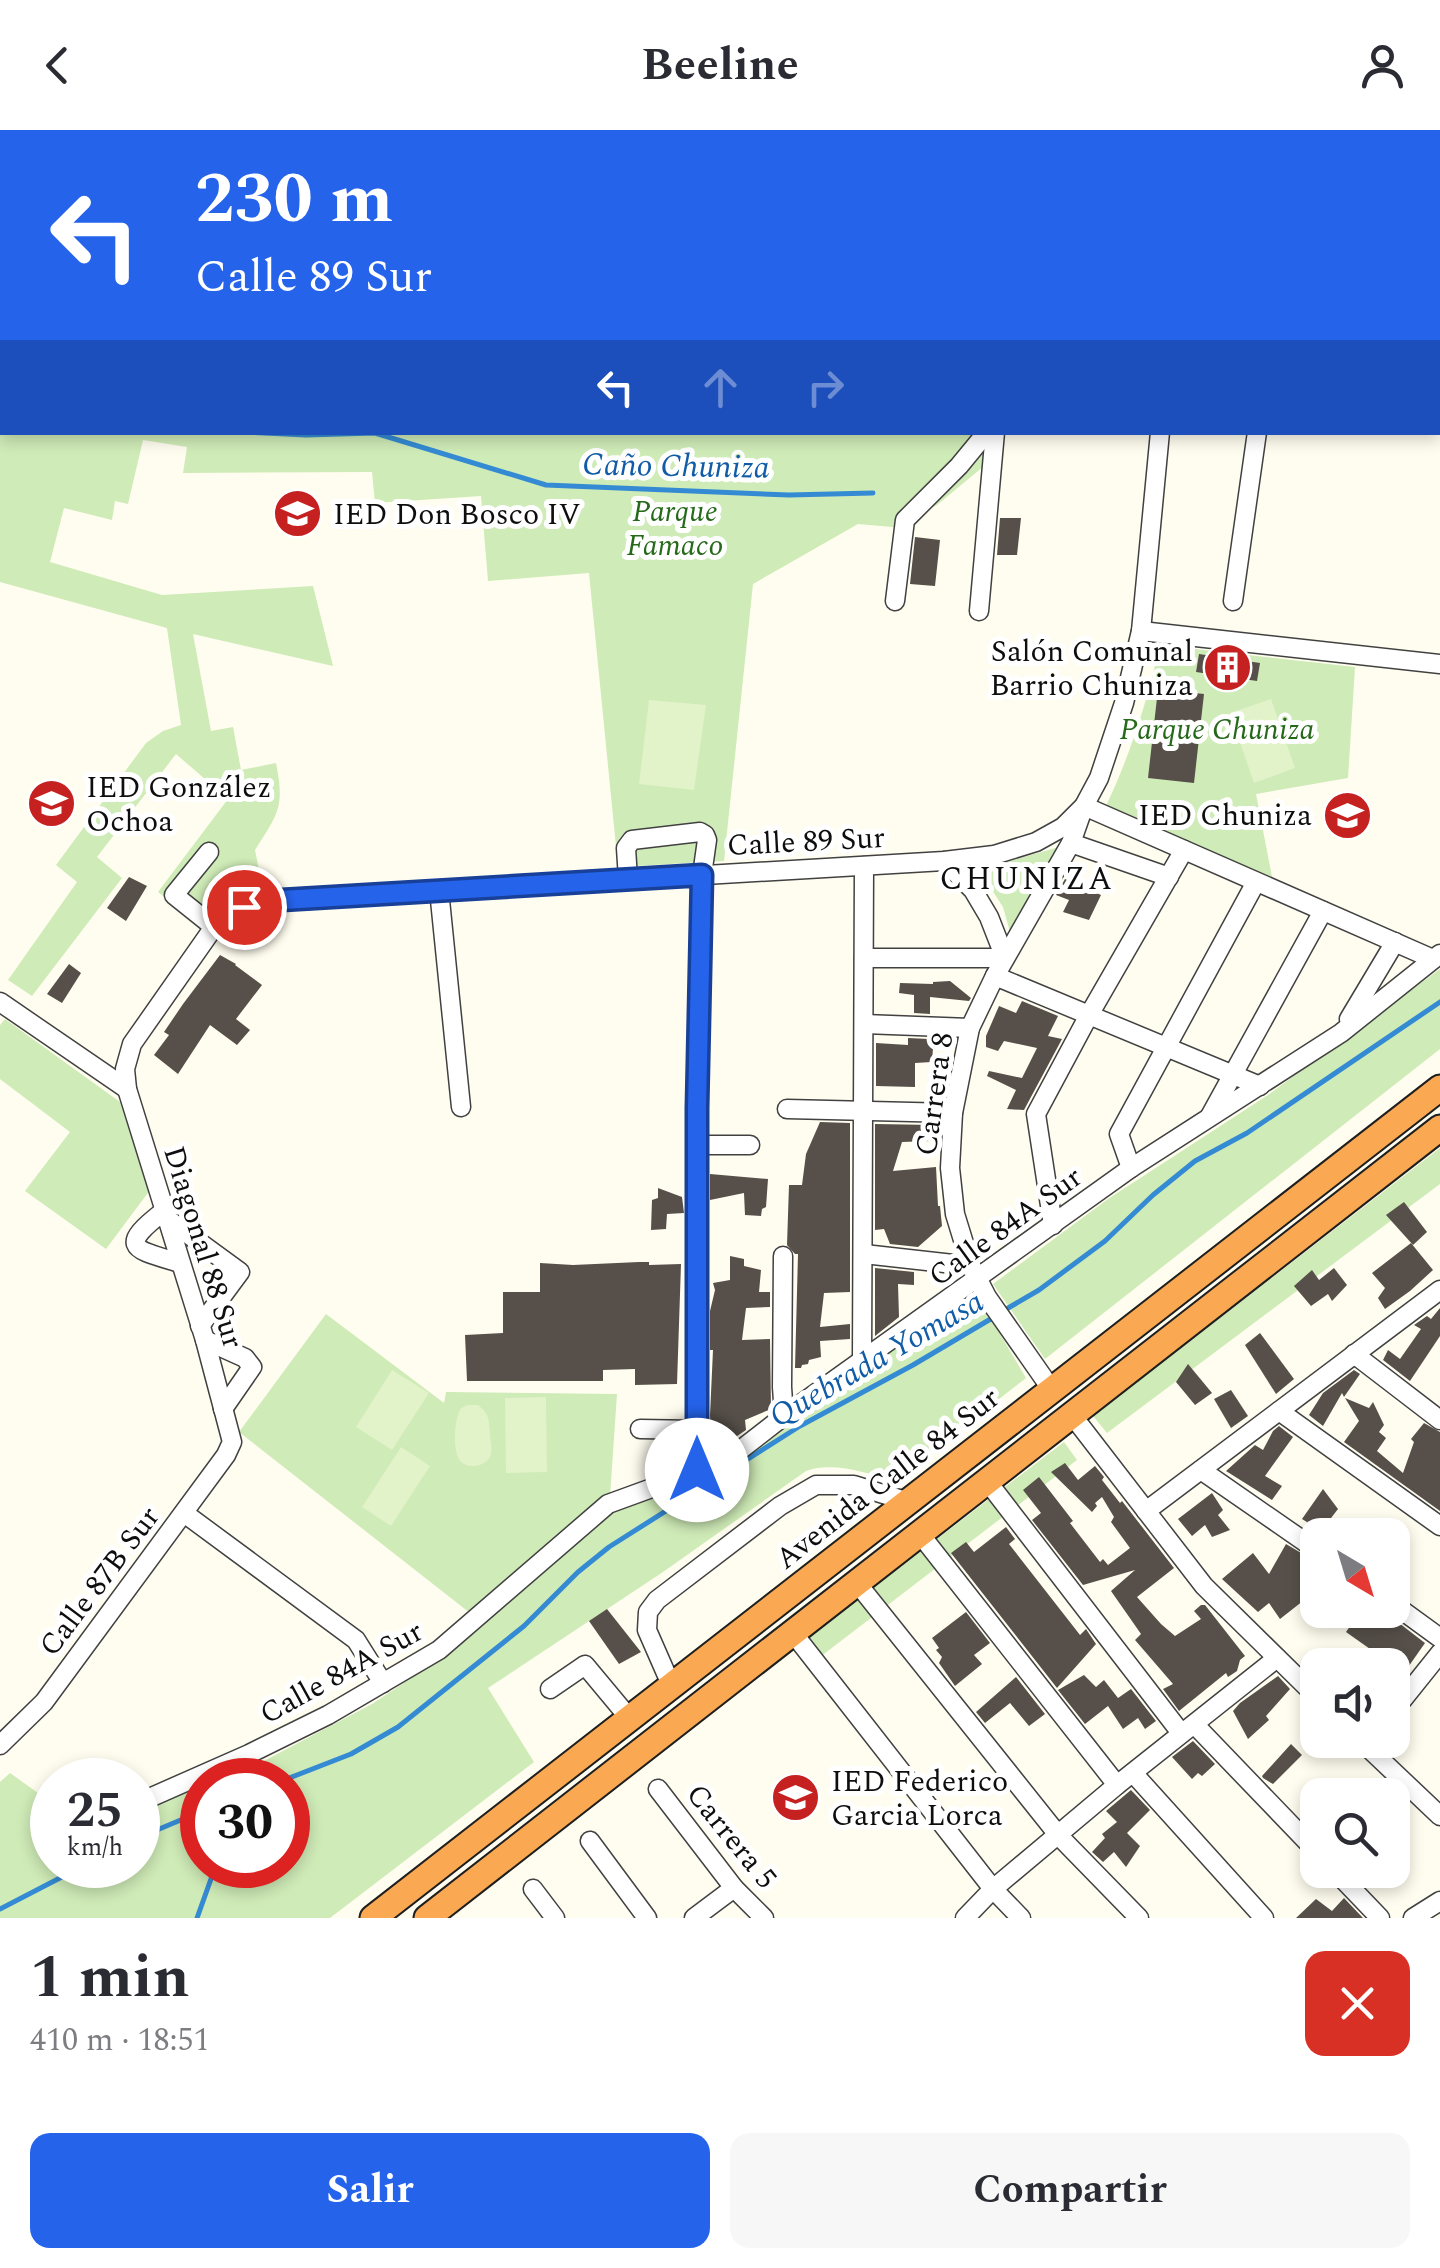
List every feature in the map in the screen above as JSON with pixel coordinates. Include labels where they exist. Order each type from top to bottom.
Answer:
[{"type":"highway","name":"Avenida Calle 84 Sur","points":[[373,1918],[1440,1088]]},
{"type":"highway","points":[[440,1914],[1440,1128]]},
{"type":"street","points":[[895,601],[905,520],[960,466],[985,435]]},
{"type":"street","points":[[979,611],[995,435]]},
{"type":"street","points":[[1160,435],[1141,631],[1440,664]]},
{"type":"street","points":[[1233,601],[1257,435]]},
{"type":"street","name":"Calle 89 Sur","points":[[125,1069],[132,1044],[214,928],[244,907],[265,901],[944,862],[1016,850],[1062,827],[1084,806],[1098,778],[1124,702],[1141,631]]},
{"type":"street","points":[[1084,806],[1395,942],[1436,956]]},
{"type":"street","name":"Carrera 8","points":[[1052,1390],[974,1273],[955,1214],[950,1168],[953,1114],[970,1028],[1071,843],[1084,806]]},
{"type":"street","points":[[628,879],[626,848],[632,840],[700,832],[705,835],[697,1145],[697,1470]]},
{"type":"street","points":[[1071,843],[1169,877]]},
{"type":"street","points":[[1054,1225],[1036,1114],[1184,850]]},
{"type":"street","points":[[209,852],[174,895],[214,928]]},
{"type":"street","points":[[864,958],[1005,958],[973,890],[944,862]]},
{"type":"street","points":[[862,1362],[864,866]]},
{"type":"street","points":[[1131,1168],[1118,1134],[1256,882]]},
{"type":"street","points":[[439,890],[461,1107]]},
{"type":"street","points":[[1210,1117],[1323,911]]},
{"type":"street","points":[[1341,1033],[1395,942]]},
{"type":"street","name":"Calle 84A Sur","points":[[160,1794],[328,1715],[439,1650],[608,1504],[726,1462],[974,1273],[1054,1225],[1131,1168],[1341,1033],[1436,956]]},
{"type":"street","points":[[995,976],[1260,1086]]},
{"type":"street","points":[[0,1002],[127,1089]]},
{"type":"street","points":[[864,1024],[970,1028]]},
{"type":"street","name":"Diagonal 88 Sur","points":[[125,1069],[127,1089],[232,1442]]},
{"type":"street","points":[[787,1108],[953,1114]]},
{"type":"street","points":[[697,1145],[750,1145]]},
{"type":"street","points":[[180,1263],[142,1251],[135,1238],[139,1230],[165,1215],[240,1272],[202,1333],[245,1358],[252,1367],[223,1409]]},
{"type":"street","points":[[864,1254],[974,1273]]},
{"type":"street","points":[[783,1256],[784,1416]]},
{"type":"street","points":[[1146,1510],[1354,1354],[1436,1298]]},
{"type":"street","points":[[1354,1354],[1440,1420]]},
{"type":"street","points":[[1279,1412],[1440,1526]]},
{"type":"street","points":[[1072,1416],[1204,1586],[1300,1680]]},
{"type":"street","points":[[640,1428],[697,1430]]},
{"type":"street","name":"Calle 87B Sur","points":[[0,1745],[44,1702],[232,1442]]},
{"type":"street","points":[[1201,1470],[1300,1539]]},
{"type":"street","points":[[988,1481],[1188,1729],[1300,1836]]},
{"type":"street","points":[[672,1687],[647,1630],[648,1612],[657,1600],[780,1506],[816,1485],[854,1485],[909,1502]]},
{"type":"street","points":[[184,1513],[356,1640],[383,1683]]},
{"type":"street","points":[[920,1534],[1117,1785]]},
{"type":"street","points":[[857,1583],[1059,1836],[1139,1918]]},
{"type":"street","points":[[1410,1617],[1440,1638]]},
{"type":"street","points":[[794,1633],[993,1889],[1021,1918]]},
{"type":"street","points":[[965,1918],[993,1889],[1117,1785],[1277,1658]]},
{"type":"street","points":[[550,1688],[585,1665],[630,1719]]},
{"type":"street","points":[[1410,1694],[1436,1666]]},
{"type":"street","points":[[1382,1758],[1440,1816]]},
{"type":"street","points":[[1133,1773],[1264,1918]]},
{"type":"street","name":"Carrera 5","points":[[658,1789],[734,1888],[764,1918]]},
{"type":"street","points":[[590,1840],[647,1918]]},
{"type":"street","points":[[694,1918],[734,1888]]},
{"type":"street","points":[[1351,1888],[1380,1918]]},
{"type":"street","points":[[532,1889],[554,1918]]},
{"type":"street","points":[[1414,1918],[1440,1902]]},
{"type":"green space","name":"Parque Famaco","points":[[0,435],[986,435],[984,466],[937,505],[905,520],[904,528],[858,524],[753,584],[724,861],[618,867],[589,573],[488,581],[481,496],[375,503],[372,472],[183,473],[187,447],[143,440],[128,504],[115,501],[112,520],[64,508],[50,562],[162,595],[313,586],[333,666],[193,634],[211,731],[233,727],[241,770],[276,763],[278,810],[255,850],[262,885],[226,897],[199,923],[158,892],[228,799],[176,754],[97,857],[122,878],[32,996],[8,980],[77,882],[56,865],[146,743],[181,725],[167,628],[0,582]]},
{"type":"green space","name":"Parque Chuniza","points":[[1160,645],[1355,667],[1348,778],[1256,794],[1272,877],[1105,808],[1137,728]]},
{"type":"green space","points":[[1271,699],[1295,768],[1254,783],[1230,713]]},
{"type":"green space","points":[[649,700],[706,705],[694,790],[639,784]]},
{"type":"green space","points":[[1059,847],[1010,932],[1003,907],[979,870]]},
{"type":"green space","points":[[1440,969],[1440,1049],[1045,1359],[993,1284],[1108,1199],[1268,1095]]},
{"type":"green space","points":[[5,1019],[120,1102],[150,1190],[106,1249],[25,1191],[70,1132],[0,1079],[0,1025]]},
{"type":"green space","points":[[1440,1148],[1440,1184],[1107,1433],[1093,1416]]},
{"type":"green space","points":[[975,1292],[1026,1378],[895,1480],[839,1468],[806,1471],[488,1688],[534,1762],[330,1918],[0,1918],[0,1782],[10,1773],[30,1787],[30,1888],[160,1888],[160,1803],[180,1795],[180,1888],[310,1888],[310,1758],[270,1758],[372,1704],[440,1659],[577,1536],[618,1510],[770,1436]]},
{"type":"green space","points":[[326,1314],[444,1403],[446,1392],[617,1394],[610,1496],[534,1555],[470,1613],[239,1432]]},
{"type":"green space","points":[[392,1370],[429,1393],[392,1450],[356,1427]]},
{"type":"green space","points":[[546,1397],[547,1472],[506,1473],[505,1398]]},
{"type":"green space","points":[[478,1405],[488,1417],[491,1451],[484,1463],[472,1466],[458,1458],[456,1427],[461,1408]]},
{"type":"green space","points":[[1064,1442],[1077,1460],[820,1657],[806,1639]]},
{"type":"green space","points":[[401,1447],[430,1466],[391,1526],[362,1507]]},
{"type":"building","points":[[1000,518],[1021,518],[1017,555],[997,555]]},
{"type":"building","points":[[915,537],[940,540],[935,586],[910,584]]},
{"type":"building","name":"Salón Comunal Barrio Chuniza","points":[[1199,654],[1260,663],[1257,681],[1196,672]]},
{"type":"building","points":[[1158,689],[1204,694],[1194,783],[1148,778]]},
{"type":"building","points":[[129,877],[147,886],[126,921],[107,908]]},
{"type":"building","points":[[1065,879],[1101,895],[1089,920],[1063,912],[1069,900],[1056,895]]},
{"type":"building","points":[[220,955],[262,985],[236,1019],[250,1030],[237,1045],[210,1025],[178,1074],[154,1055],[169,1035],[164,1032]]},
{"type":"building","points":[[69,964],[81,973],[62,1003],[47,994]]},
{"type":"building","points":[[950,981],[971,998],[969,1001],[930,997],[930,1014],[914,1013],[914,995],[899,993],[900,983]]},
{"type":"building","points":[[1022,1001],[1058,1016],[1048,1036],[1062,1039],[1024,1110],[1007,1109],[1016,1090],[987,1076],[989,1071],[1022,1078],[1037,1048],[1004,1041],[998,1051],[986,1047],[986,1036],[999,1006],[1016,1013]]},
{"type":"building","points":[[908,1038],[950,1040],[948,1049],[933,1048],[932,1062],[915,1063],[915,1087],[876,1086],[876,1043],[908,1045]]},
{"type":"building","points":[[820,1122],[850,1123],[850,1292],[824,1293],[820,1327],[850,1324],[850,1339],[820,1341],[821,1357],[795,1368],[798,1254],[787,1245],[789,1185],[802,1185],[806,1154]]},
{"type":"building","points":[[875,1124],[934,1125],[931,1141],[902,1142],[893,1171],[936,1167],[942,1226],[918,1247],[890,1244],[884,1229],[875,1230]]},
{"type":"building","points":[[710,1174],[768,1179],[766,1207],[761,1216],[745,1215],[744,1193],[710,1200]]},
{"type":"building","points":[[658,1188],[682,1197],[684,1213],[667,1214],[666,1229],[651,1230],[652,1200],[658,1198]]},
{"type":"building","points":[[1404,1202],[1427,1232],[1413,1245],[1386,1215]]},
{"type":"building","points":[[1411,1243],[1433,1270],[1385,1309],[1378,1298],[1385,1288],[1372,1273]]},
{"type":"building","points":[[730,1256],[744,1259],[744,1266],[761,1270],[759,1292],[770,1292],[770,1307],[746,1308],[742,1340],[770,1339],[771,1409],[745,1420],[746,1430],[712,1453],[710,1311],[713,1283],[730,1280]]},
{"type":"building","points":[[540,1263],[681,1264],[677,1384],[635,1385],[635,1369],[603,1370],[603,1381],[467,1381],[465,1335],[503,1333],[503,1292],[540,1292]]},
{"type":"building","points":[[875,1268],[914,1272],[914,1285],[898,1284],[899,1317],[875,1336]]},
{"type":"building","points":[[1334,1268],[1347,1285],[1332,1301],[1328,1294],[1311,1306],[1294,1286],[1312,1270],[1319,1280]]},
{"type":"building","points":[[1440,1308],[1440,1336],[1410,1381],[1383,1360],[1388,1350],[1400,1359],[1421,1329],[1414,1325],[1427,1316],[1431,1319]]},
{"type":"building","points":[[1260,1333],[1294,1379],[1276,1394],[1245,1345]]},
{"type":"building","points":[[1188,1364],[1212,1393],[1195,1405],[1176,1382]]},
{"type":"building","points":[[1354,1370],[1360,1374],[1344,1397],[1342,1393],[1323,1426],[1309,1415],[1323,1393]]},
{"type":"building","points":[[1231,1390],[1248,1416],[1231,1428],[1214,1399]]},
{"type":"building","points":[[1345,1398],[1369,1408],[1373,1402],[1384,1425],[1379,1432],[1386,1438],[1377,1451],[1403,1473],[1414,1442],[1411,1439],[1424,1423],[1440,1432],[1440,1511],[1344,1442],[1359,1421]]},
{"type":"building","points":[[1279,1426],[1293,1437],[1265,1476],[1282,1486],[1272,1500],[1226,1471],[1255,1445],[1263,1450]]},
{"type":"building","points":[[1065,1463],[1078,1480],[1095,1466],[1104,1477],[1102,1480],[1174,1568],[1137,1597],[1161,1624],[1175,1636],[1201,1619],[1194,1611],[1205,1605],[1245,1656],[1237,1671],[1228,1677],[1226,1673],[1179,1711],[1163,1689],[1173,1684],[1135,1640],[1141,1634],[1111,1591],[1135,1570],[1083,1585],[1032,1520],[1041,1513],[1023,1490],[1039,1477],[1100,1562],[1103,1559],[1108,1565],[1130,1548],[1111,1522],[1114,1517],[1102,1497],[1092,1512],[1051,1472]]},
{"type":"building","points":[[1323,1489],[1338,1509],[1331,1518],[1303,1518]]},
{"type":"building","points":[[1212,1493],[1223,1510],[1218,1515],[1230,1530],[1212,1537],[1205,1525],[1192,1536],[1178,1519]]},
{"type":"building","points":[[1006,1527],[1015,1539],[1009,1544],[1080,1635],[1086,1629],[1096,1644],[1057,1688],[951,1553],[966,1542],[974,1552]]},
{"type":"building","points":[[1286,1544],[1300,1552],[1300,1603],[1280,1619],[1269,1603],[1258,1612],[1222,1579],[1253,1553],[1269,1574]]},
{"type":"building","points":[[607,1609],[641,1652],[619,1664],[589,1621]]},
{"type":"building","points":[[966,1612],[990,1643],[974,1655],[982,1664],[955,1686],[939,1663],[942,1657],[932,1638]]},
{"type":"building","points":[[1349,1628],[1405,1628],[1425,1643],[1410,1664],[1410,1648],[1369,1648],[1346,1632]]},
{"type":"building","points":[[1084,1675],[1096,1687],[1104,1680],[1118,1698],[1131,1689],[1156,1721],[1145,1729],[1138,1718],[1123,1729],[1108,1706],[1085,1724],[1058,1690]]},
{"type":"building","points":[[1278,1676],[1290,1689],[1266,1716],[1269,1720],[1248,1739],[1233,1711]]},
{"type":"building","points":[[1016,1677],[1045,1714],[1029,1726],[1010,1703],[985,1723],[976,1712]]},
{"type":"building","points":[[1193,1741],[1215,1764],[1192,1779],[1172,1757]]},
{"type":"building","points":[[1291,1744],[1300,1753],[1273,1784],[1262,1776]]},
{"type":"building","points":[[1131,1790],[1150,1810],[1127,1833],[1140,1846],[1126,1867],[1114,1852],[1103,1862],[1092,1852],[1105,1838],[1102,1834],[1117,1822],[1106,1811]]},
{"type":"building","points":[[1344,1898],[1363,1918],[1296,1918],[1316,1899],[1332,1911]]},
{"type":"waterway","name":"Caño Chuniza","points":[[382,435],[546,485],[789,495],[873,493]]},
{"type":"waterway","name":"Quebrada Yomasa","points":[[1003,1311],[1039,1290],[1105,1241],[1195,1161],[1247,1133],[1440,1002]]},
{"type":"waterway","name":"Quebrada Yomasa","points":[[310,1770],[351,1754],[398,1727],[524,1626],[609,1547],[800,1426],[994,1317]]},
{"type":"waterway","name":"Quebrada Yomasa","points":[[160,1829],[180,1820]]},
{"type":"waterway","name":"Quebrada Yomasa","points":[[0,1909],[41,1888]]},
{"type":"waterway","points":[[197,1918],[208,1888]]},
{"type":"place","name":"IED Don Bosco IV","points":[[298,514]]},
{"type":"place","name":"Salón Comunal Barrio Chuniza","points":[[1228,668]]},
{"type":"place","name":"IED González Ochoa","points":[[51,804]]},
{"type":"place","name":"IED Chuniza","points":[[1347,815]]},
{"type":"place","name":"IED Federico Garcia Lorca","points":[[796,1798]]},
{"type":"district","name":"CHUNIZA","points":[[1027,878]]},
{"type":"route","points":[[244,907],[265,901],[702,875],[697,1108],[697,1470]]}]
